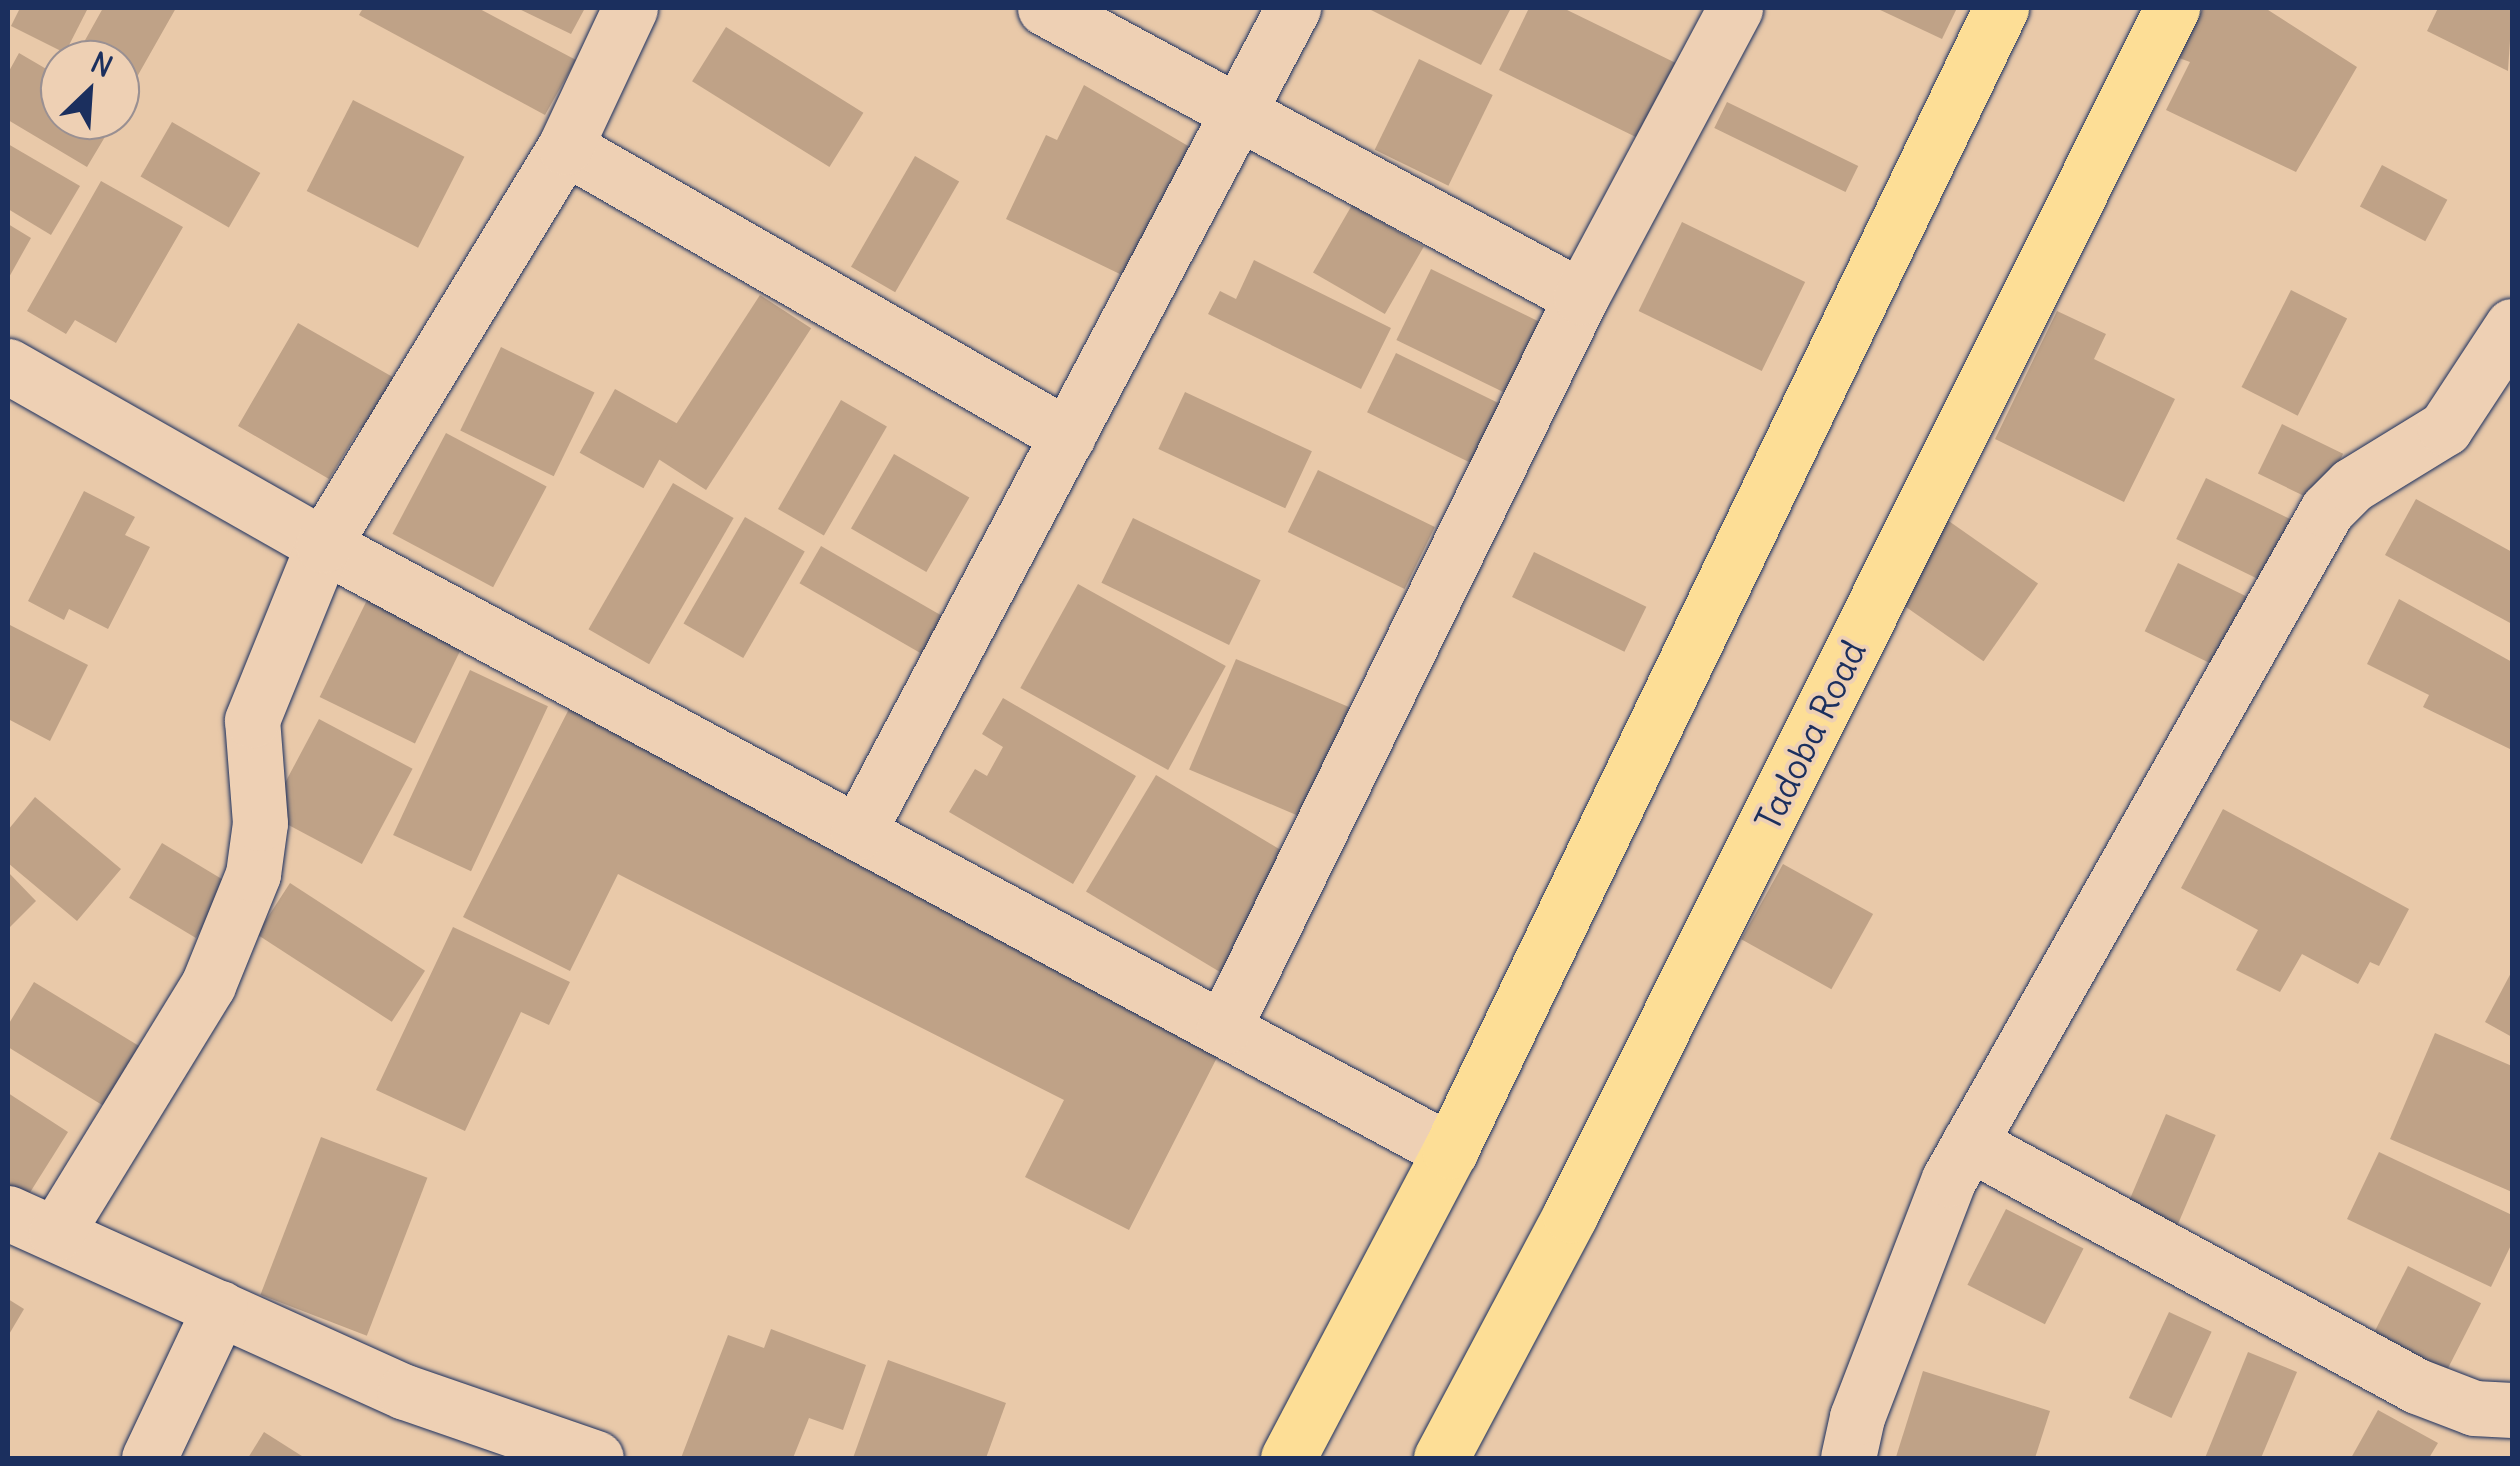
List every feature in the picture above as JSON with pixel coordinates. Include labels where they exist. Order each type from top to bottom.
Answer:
[{"type":"main road","points":[[1288,1458],[1450,1151],[2001,8]]},
{"type":"main road","name":"Tadoba Road","points":[[1441,1458],[1570,1215],[2172,8]]},
{"type":"street","points":[[596,1458],[405,1392],[32,1223],[208,985],[253,874],[260,823],[252,720],[323,544],[565,147],[630,8]]},
{"type":"street","points":[[1045,8],[1582,297]]},
{"type":"street","points":[[858,832],[1293,8]]},
{"type":"street","points":[[1224,1027],[1582,297],[1735,8]]},
{"type":"street","points":[[565,147],[1068,436]]},
{"type":"street","points":[[1848,1458],[1857,1417],[1969,1143],[2327,510],[2352,485],[2444,428],[2512,326]]},
{"type":"street","points":[[8,366],[323,544],[1450,1151]]},
{"type":"street","points":[[1969,1143],[2417,1386],[2474,1408],[2512,1410]]},
{"type":"street","points":[[149,1458],[220,1308]]},
{"type":"building","points":[[20,8],[88,8],[72,40],[40,40],[11,26]]},
{"type":"building","points":[[103,8],[176,8],[140,72],[140,40],[85,40]]},
{"type":"building","points":[[363,8],[478,8],[576,60],[545,115],[359,15]]},
{"type":"building","points":[[517,8],[585,8],[571,34]]},
{"type":"building","points":[[1367,8],[1511,8],[1481,65]]},
{"type":"building","points":[[1529,8],[1563,8],[1682,66],[1644,141],[1499,70]]},
{"type":"building","points":[[1876,8],[1957,8],[1942,39]]},
{"type":"building","points":[[2203,8],[2265,8],[2357,67],[2296,172],[2166,110],[2190,62],[2179,58]]},
{"type":"building","points":[[2438,8],[2512,9],[2508,71],[2427,31]]},
{"type":"building","points":[[726,27],[863,113],[829,167],[692,81]]},
{"type":"building","points":[[19,53],[40,65],[40,139],[8,120],[8,73]]},
{"type":"building","points":[[1419,59],[1493,95],[1448,186],[1375,150]]},
{"type":"building","points":[[1084,85],[1195,150],[1124,276],[1006,219],[1046,135],[1057,140]]},
{"type":"building","points":[[353,100],[464,157],[418,248],[307,191]]},
{"type":"building","points":[[1727,102],[1858,166],[1846,192],[1714,128]]},
{"type":"building","points":[[172,122],[260,173],[229,228],[140,177]]},
{"type":"building","points":[[42,140],[103,140],[87,167]]},
{"type":"building","points":[[8,144],[80,186],[51,235],[8,209]]},
{"type":"building","points":[[915,156],[959,182],[895,292],[851,267]]},
{"type":"building","points":[[2382,165],[2447,200],[2425,241],[2360,206]]},
{"type":"building","points":[[101,181],[183,227],[116,343],[75,320],[66,334],[27,311]]},
{"type":"building","points":[[1352,205],[1424,246],[1385,314],[1313,273]]},
{"type":"building","points":[[1682,222],[1805,282],[1762,371],[1639,311]]},
{"type":"building","points":[[8,224],[31,238],[8,279]]},
{"type":"building","points":[[1254,260],[1391,328],[1361,389],[1208,314],[1220,291],[1236,299]]},
{"type":"building","points":[[1431,269],[1550,327],[1515,398],[1396,340]]},
{"type":"building","points":[[2291,290],[2347,319],[2298,416],[2242,387]]},
{"type":"building","points":[[760,295],[811,328],[706,490],[655,457]]},
{"type":"building","points":[[2057,311],[2106,334],[2094,359],[2175,399],[2124,502],[1995,439]]},
{"type":"building","points":[[298,323],[412,388],[381,441],[360,428],[329,479],[238,426]]},
{"type":"building","points":[[501,347],[594,393],[554,476],[460,431]]},
{"type":"building","points":[[1396,353],[1510,409],[1481,468],[1367,412]]},
{"type":"building","points":[[615,389],[679,424],[643,488],[580,453]]},
{"type":"building","points":[[1185,392],[1312,451],[1285,508],[1158,449]]},
{"type":"building","points":[[841,400],[887,426],[824,536],[778,509]]},
{"type":"building","points":[[2282,424],[2343,454],[2319,503],[2258,473]]},
{"type":"building","points":[[446,433],[547,487],[493,587],[392,534]]},
{"type":"building","points":[[894,454],[969,498],[926,572],[851,528]]},
{"type":"building","points":[[1318,470],[1435,527],[1405,589],[1288,532]]},
{"type":"building","points":[[2206,478],[2306,527],[2276,588],[2176,539]]},
{"type":"building","points":[[673,483],[734,518],[649,664],[588,629]]},
{"type":"building","points":[[84,491],[135,517],[125,535],[150,547],[108,629],[69,609],[64,620],[28,601]]},
{"type":"building","points":[[2416,499],[2512,552],[2512,624],[2385,555]]},
{"type":"building","points":[[745,517],[805,552],[743,658],[684,624]]},
{"type":"building","points":[[1943,517],[2038,584],[1984,661],[1889,595]]},
{"type":"building","points":[[1133,518],[1261,580],[1229,645],[1101,583]]},
{"type":"building","points":[[821,546],[963,628],[942,665],[800,583]]},
{"type":"building","points":[[1534,552],[1646,607],[1624,652],[1512,597]]},
{"type":"building","points":[[2178,563],[2255,601],[2222,669],[2145,631]]},
{"type":"building","points":[[1078,584],[1226,666],[1168,770],[1020,688]]},
{"type":"building","points":[[2399,599],[2512,662],[2512,750],[2423,707],[2429,695],[2367,664]]},
{"type":"building","points":[[367,600],[462,646],[415,744],[320,697]]},
{"type":"building","points":[[8,624],[88,665],[50,741],[8,719]]},
{"type":"building","points":[[1236,659],[1363,713],[1316,823],[1189,769]]},
{"type":"building","points":[[470,670],[548,706],[471,871],[393,835]]},
{"type":"building","points":[[1003,698],[1136,776],[1073,884],[949,812],[975,769],[987,776],[1003,747],[982,734]]},
{"type":"building","points":[[571,705],[1227,1038],[1129,1230],[1025,1177],[1064,1100],[618,874],[570,971],[463,917]]},
{"type":"building","points":[[319,719],[413,769],[362,864],[268,814]]},
{"type":"building","points":[[1156,775],[1300,862],[1230,978],[1086,892]]},
{"type":"building","points":[[35,797],[121,869],[77,921],[8,863],[8,830]]},
{"type":"building","points":[[2223,809],[2409,909],[2379,966],[2370,962],[2358,984],[2302,954],[2280,992],[2236,970],[2258,930],[2181,888]]},
{"type":"building","points":[[162,843],[229,883],[196,938],[129,898]]},
{"type":"building","points":[[1783,864],[1873,914],[1831,989],[1741,939]]},
{"type":"building","points":[[8,872],[36,901],[8,929]]},
{"type":"building","points":[[290,883],[425,971],[392,1022],[257,934]]},
{"type":"building","points":[[453,927],[570,982],[549,1025],[521,1012],[465,1131],[376,1090]]},
{"type":"building","points":[[2512,971],[2512,1037],[2485,1022]]},
{"type":"building","points":[[34,982],[144,1049],[107,1108],[8,1047],[8,1025]]},
{"type":"building","points":[[2435,1033],[2512,1066],[2512,1192],[2390,1139]]},
{"type":"building","points":[[8,1093],[68,1132],[24,1202],[8,1191]]},
{"type":"building","points":[[2166,1114],[2216,1135],[2175,1230],[2126,1209]]},
{"type":"building","points":[[321,1137],[427,1178],[367,1336],[260,1295]]},
{"type":"building","points":[[2379,1152],[2512,1215],[2512,1243],[2491,1287],[2347,1219]]},
{"type":"building","points":[[2006,1209],[2084,1248],[2045,1324],[1967,1285]]},
{"type":"building","points":[[2408,1266],[2481,1303],[2440,1383],[2367,1346]]},
{"type":"building","points":[[8,1299],[24,1309],[8,1336]]},
{"type":"building","points":[[2169,1312],[2212,1332],[2171,1418],[2129,1398]]},
{"type":"building","points":[[771,1329],[866,1365],[843,1430],[809,1418],[793,1458],[681,1458],[728,1335],[764,1348]]},
{"type":"building","points":[[2248,1352],[2297,1372],[2261,1458],[2205,1458]]},
{"type":"building","points":[[888,1360],[1006,1403],[986,1458],[853,1458]]},
{"type":"building","points":[[1923,1371],[2050,1411],[2035,1458],[1896,1457]]},
{"type":"building","points":[[2378,1410],[2438,1443],[2429,1458],[2351,1458]]},
{"type":"building","points":[[264,1432],[305,1458],[248,1458]]}]
